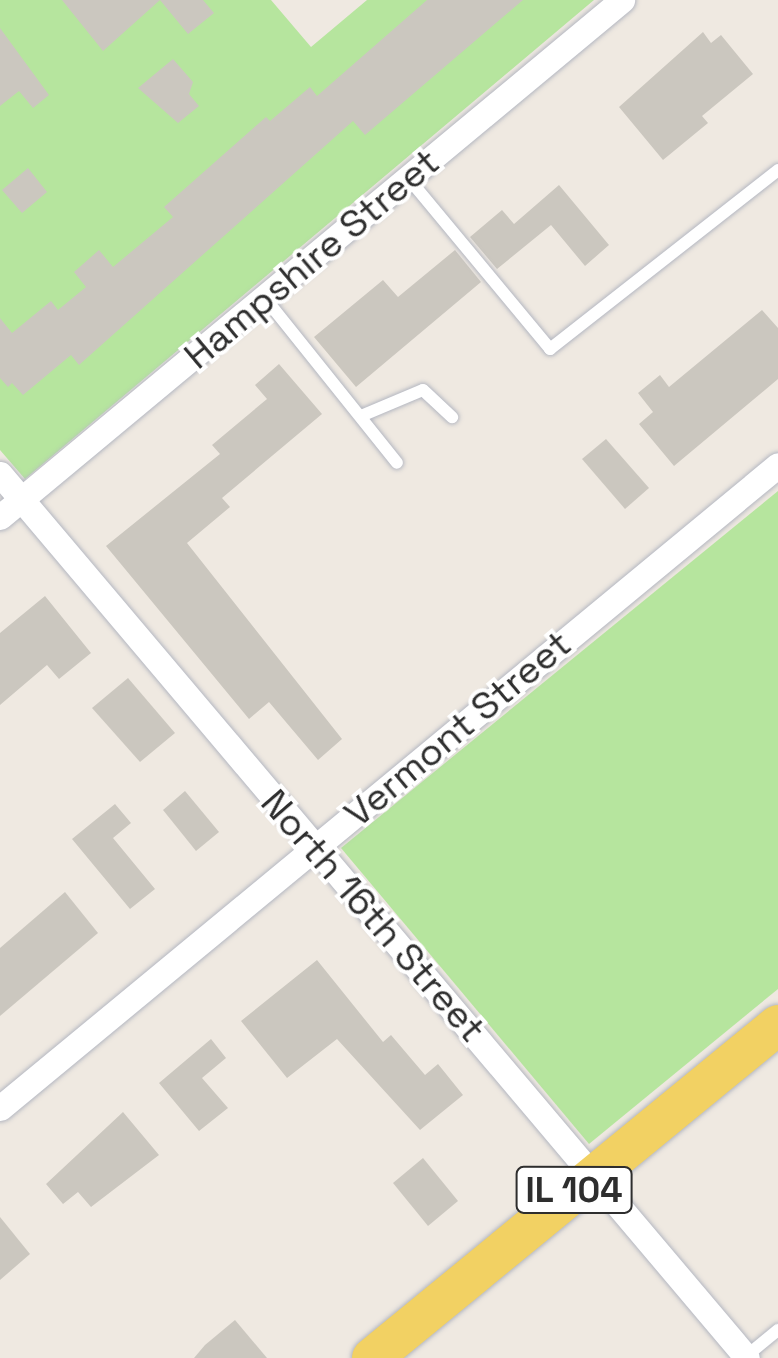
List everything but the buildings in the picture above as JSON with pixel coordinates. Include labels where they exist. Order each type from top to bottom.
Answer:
[{"type":"main road","name":"IL 104","points":[[388,1353],[594,1174],[778,1025]]},
{"type":"street","name":"Hampshire Street","points":[[0,516],[622,0]]},
{"type":"street","name":"Vermont Street","points":[[0,1108],[778,465]]},
{"type":"street","name":"North 16th Street","points":[[0,474],[746,1358]]},
{"type":"lane","points":[[409,179],[550,349],[778,170]]},
{"type":"lane","points":[[265,298],[397,463]]},
{"type":"lane","points":[[362,416],[423,390],[452,417]]},
{"type":"lane","points":[[746,1358],[778,1330]]},
{"type":"green space","points":[[0,0],[271,0],[311,47],[367,0],[594,0],[25,479],[0,450]]},
{"type":"green space","points":[[778,491],[778,989],[589,1144],[341,848]]}]
